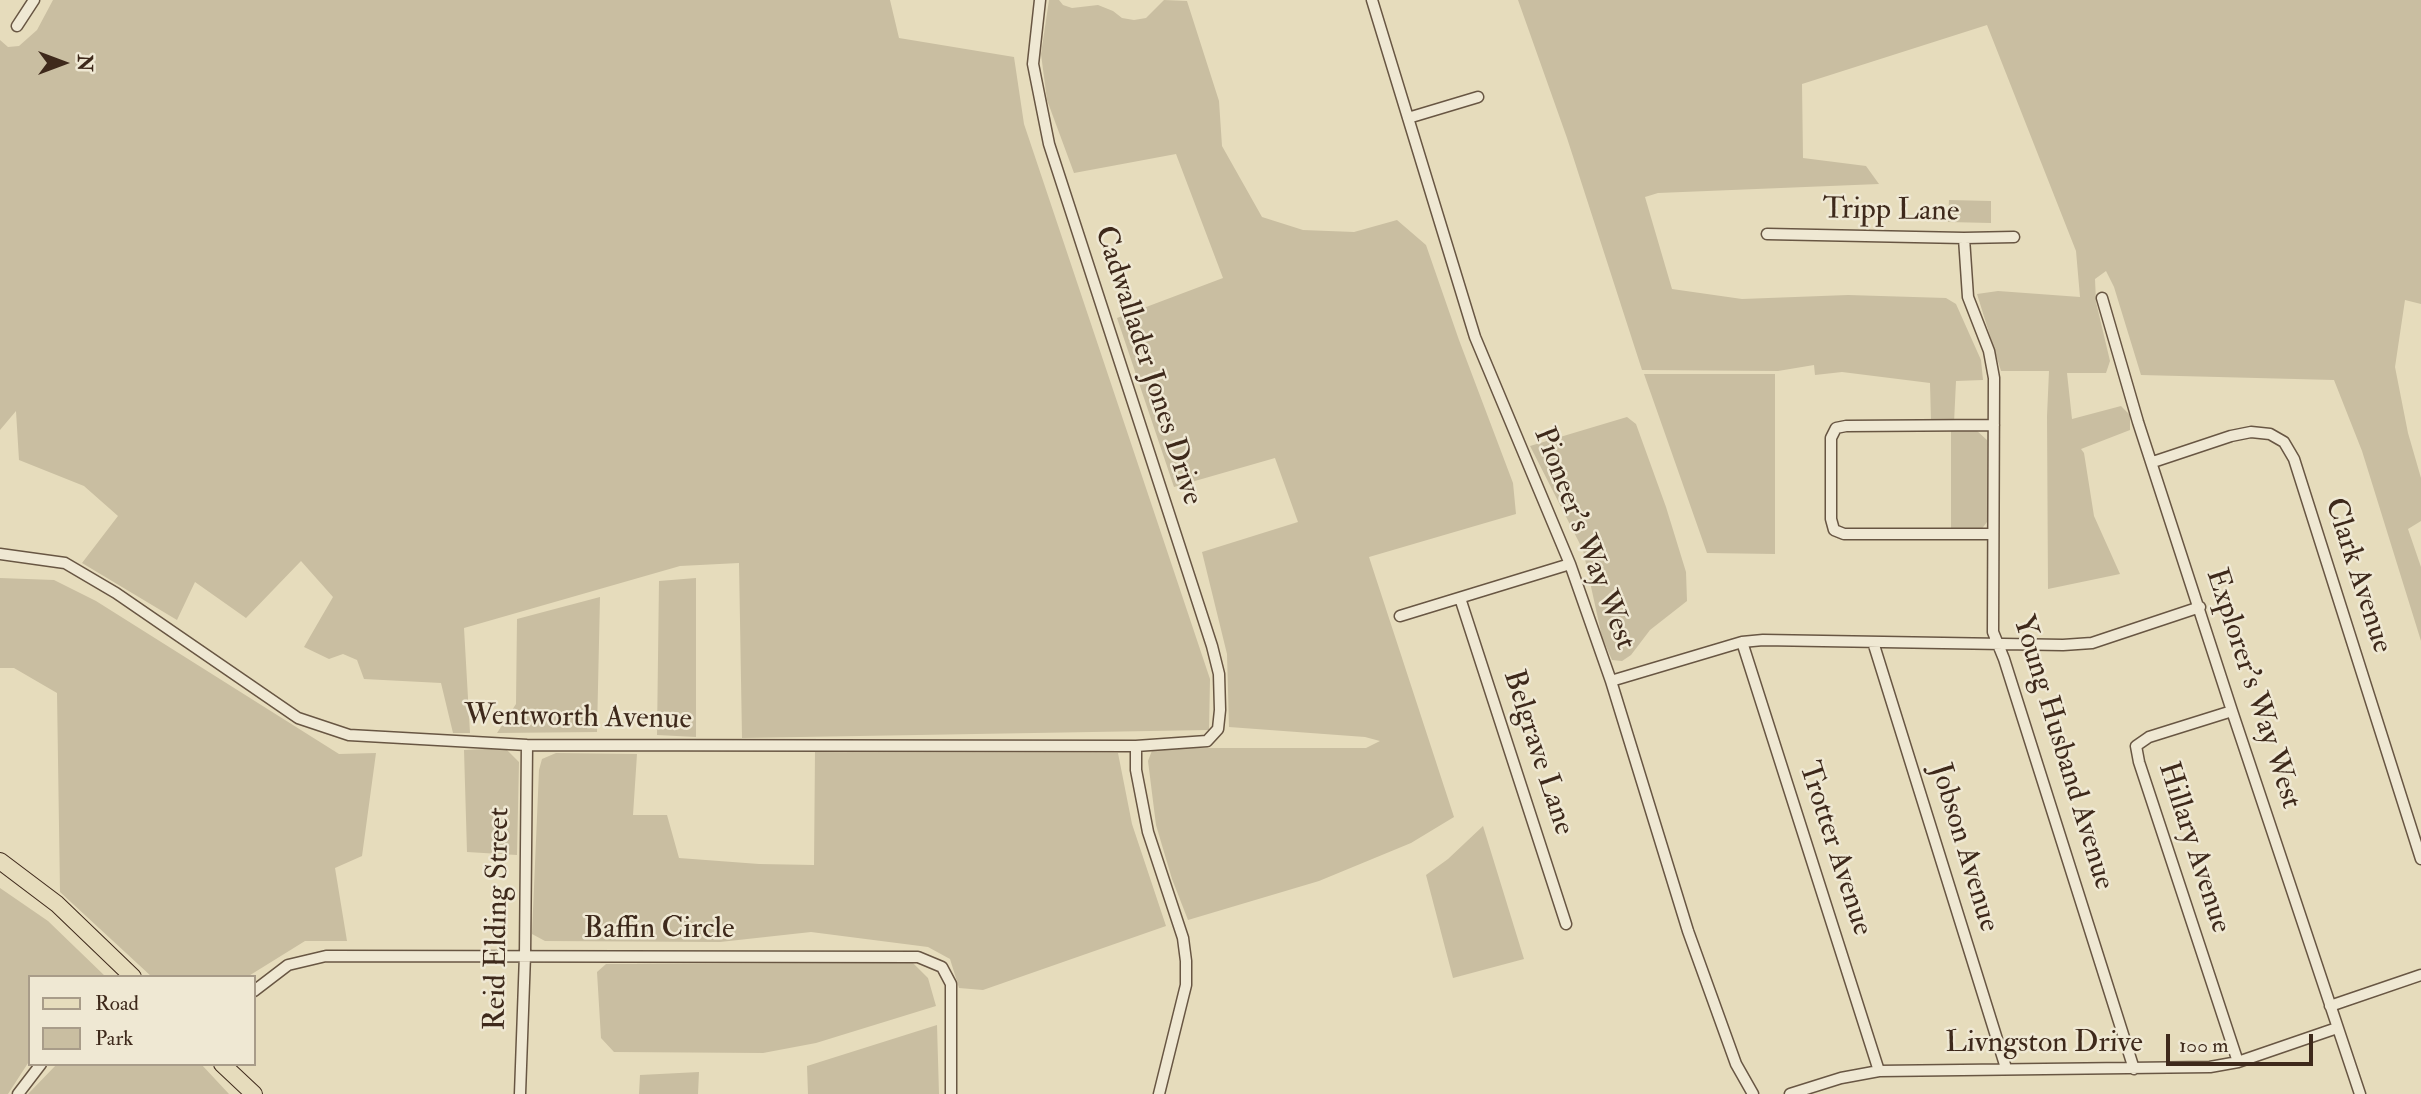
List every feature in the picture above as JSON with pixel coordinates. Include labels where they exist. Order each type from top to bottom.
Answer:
[{"type":"main road","points":[[0,861],[57,904],[128,975]]},
{"type":"main road","points":[[224,1066],[254,1094]]},
{"type":"street","points":[[17,26],[34,0]]},
{"type":"street","name":"Cadwallader Jones Drive","points":[[1040,0],[1033,64],[1049,144],[1208,632],[1219,674],[1218,729],[1207,741]]},
{"type":"street","name":"Pioneer's Way West","points":[[1372,0],[1475,337],[1570,564],[1611,681],[1688,931],[1736,1064],[1753,1094]]},
{"type":"street","points":[[1408,118],[1478,97]]},
{"type":"street","name":"Tripp Lane","points":[[1767,234],[2014,237]]},
{"type":"street","name":"Young Husband Avenue","points":[[1964,238],[1968,297],[1989,351],[1994,378],[1993,632],[2134,1069]]},
{"type":"street","name":"Explorer's Way West","points":[[2102,298],[2138,422],[2360,1094]]},
{"type":"street","points":[[1993,534],[1844,534],[1834,530],[1831,519],[1831,438],[1836,428],[1846,426],[1994,425]]},
{"type":"street","name":"Clark Avenue","points":[[2153,462],[2251,432],[2270,433],[2284,442],[2298,472],[2421,859]]},
{"type":"street","name":"Wentworth Avenue","points":[[0,554],[65,563],[116,593],[298,718],[349,735],[527,746],[1136,746],[1207,741]]},
{"type":"street","points":[[1400,616],[1570,564]]},
{"type":"street","name":"Belgrave Lane","points":[[1461,597],[1566,925]]},
{"type":"street","points":[[1611,681],[1742,642],[2092,643],[2200,607]]},
{"type":"street","name":"Trotter Avenue","points":[[1742,642],[1878,1071]]},
{"type":"street","name":"Jobson Avenue","points":[[1873,642],[2006,1068]]},
{"type":"street","name":"Hillary Avenue","points":[[2232,711],[2149,737],[2136,746],[2138,762],[2238,1062]]},
{"type":"street","name":"Reid Elding Street","points":[[520,1094],[525,955],[527,746]]},
{"type":"street","points":[[1136,746],[1136,770],[1148,832],[1183,938],[1186,961],[1186,985],[1159,1094]]},
{"type":"street","name":"Baffin Circle","points":[[256,989],[288,965],[326,956],[918,957],[942,967],[951,984],[951,1094]]},
{"type":"street","points":[[2330,1006],[2421,975]]},
{"type":"street","name":"Livngston Drive","points":[[1790,1094],[1841,1078],[1878,1071],[2210,1067],[2238,1062],[2337,1028]]},
{"type":"street","points":[[18,1094],[39,1066]]},
{"type":"green space","points":[[53,0],[890,0],[899,38],[1014,57],[1024,124],[1210,679],[1209,730],[742,738],[739,563],[680,566],[464,628],[470,733],[453,733],[441,683],[364,679],[357,660],[343,654],[329,659],[304,647],[333,597],[301,561],[246,618],[195,582],[177,620],[82,563],[118,516],[84,486],[19,460],[16,411],[0,430],[0,40],[8,47],[19,46],[37,30]]},
{"type":"green space","points":[[1049,0],[1059,0],[1063,5],[1072,8],[1098,5],[1122,18],[1134,20],[1146,18],[1164,0],[1187,1],[1219,101],[1222,146],[1262,217],[1303,230],[1354,232],[1397,220],[1426,245],[1513,483],[1516,514],[1369,557],[1454,817],[1411,843],[1319,881],[1188,920],[1156,825],[1148,761],[1153,748],[1366,748],[1380,741],[1365,737],[1229,727],[1227,654],[1202,552],[1298,522],[1275,458],[1174,487],[1117,318],[1223,278],[1176,154],[1074,173],[1047,100],[1041,54]]},
{"type":"green space","points":[[1518,0],[2421,0],[2421,304],[2405,300],[2395,367],[2408,433],[2421,478],[2421,521],[2408,529],[2421,567],[2421,641],[2362,451],[2334,380],[2141,375],[2114,287],[2106,271],[2095,279],[2096,302],[2110,361],[2106,373],[2067,373],[2072,419],[2121,406],[2130,415],[2130,430],[2081,449],[2084,453],[2094,516],[2120,574],[2048,589],[2049,371],[2001,371],[1977,294],[1998,291],[2080,297],[2076,251],[1987,25],[1802,84],[1803,158],[1866,166],[1879,184],[1658,193],[1645,197],[1672,289],[1742,299],[1848,295],[1946,298],[1956,304],[1981,360],[1983,380],[1956,381],[1954,423],[1931,421],[1930,383],[1842,372],[1815,375],[1814,365],[1778,371],[1642,370],[1567,138]]},
{"type":"green space","points":[[1949,200],[1991,201],[1991,223],[1948,222]]},
{"type":"green space","points":[[1644,374],[1775,374],[1775,554],[1707,553]]},
{"type":"green space","points":[[1627,417],[1636,424],[1666,507],[1686,572],[1687,601],[1650,630],[1631,655],[1622,661],[1612,660],[1602,637],[1583,550],[1530,446]]},
{"type":"green space","points":[[1951,430],[1976,430],[1987,440],[1987,522],[1981,530],[1951,531]]},
{"type":"green space","points":[[0,578],[54,580],[96,601],[339,754],[376,753],[362,856],[335,868],[347,941],[305,941],[250,975],[150,975],[60,892],[57,693],[14,668],[0,668]]},
{"type":"green space","points":[[696,578],[696,737],[657,735],[659,581]]},
{"type":"green space","points":[[600,597],[597,732],[497,733],[516,704],[517,619]]},
{"type":"green space","points":[[505,748],[519,762],[517,855],[467,852],[464,750]]},
{"type":"green space","points":[[815,752],[1118,753],[1132,824],[1166,926],[983,990],[959,988],[950,959],[928,947],[811,932],[720,942],[545,941],[532,934],[539,770],[542,759],[556,753],[637,754],[633,815],[667,815],[679,858],[814,865]]},
{"type":"green space","points":[[1483,826],[1524,959],[1453,978],[1426,875],[1448,859]]},
{"type":"green space","points":[[0,888],[48,921],[104,975],[28,975],[28,1063],[8,1094],[0,1094]]},
{"type":"green space","points":[[913,963],[928,978],[936,1006],[816,1043],[763,1053],[614,1052],[601,1038],[597,972],[606,964]]},
{"type":"green space","points":[[937,1025],[939,1094],[808,1094],[807,1066]]},
{"type":"green space","points":[[55,1066],[203,1066],[229,1094],[28,1094]]},
{"type":"green space","points":[[699,1072],[698,1094],[639,1094],[640,1075]]}]
